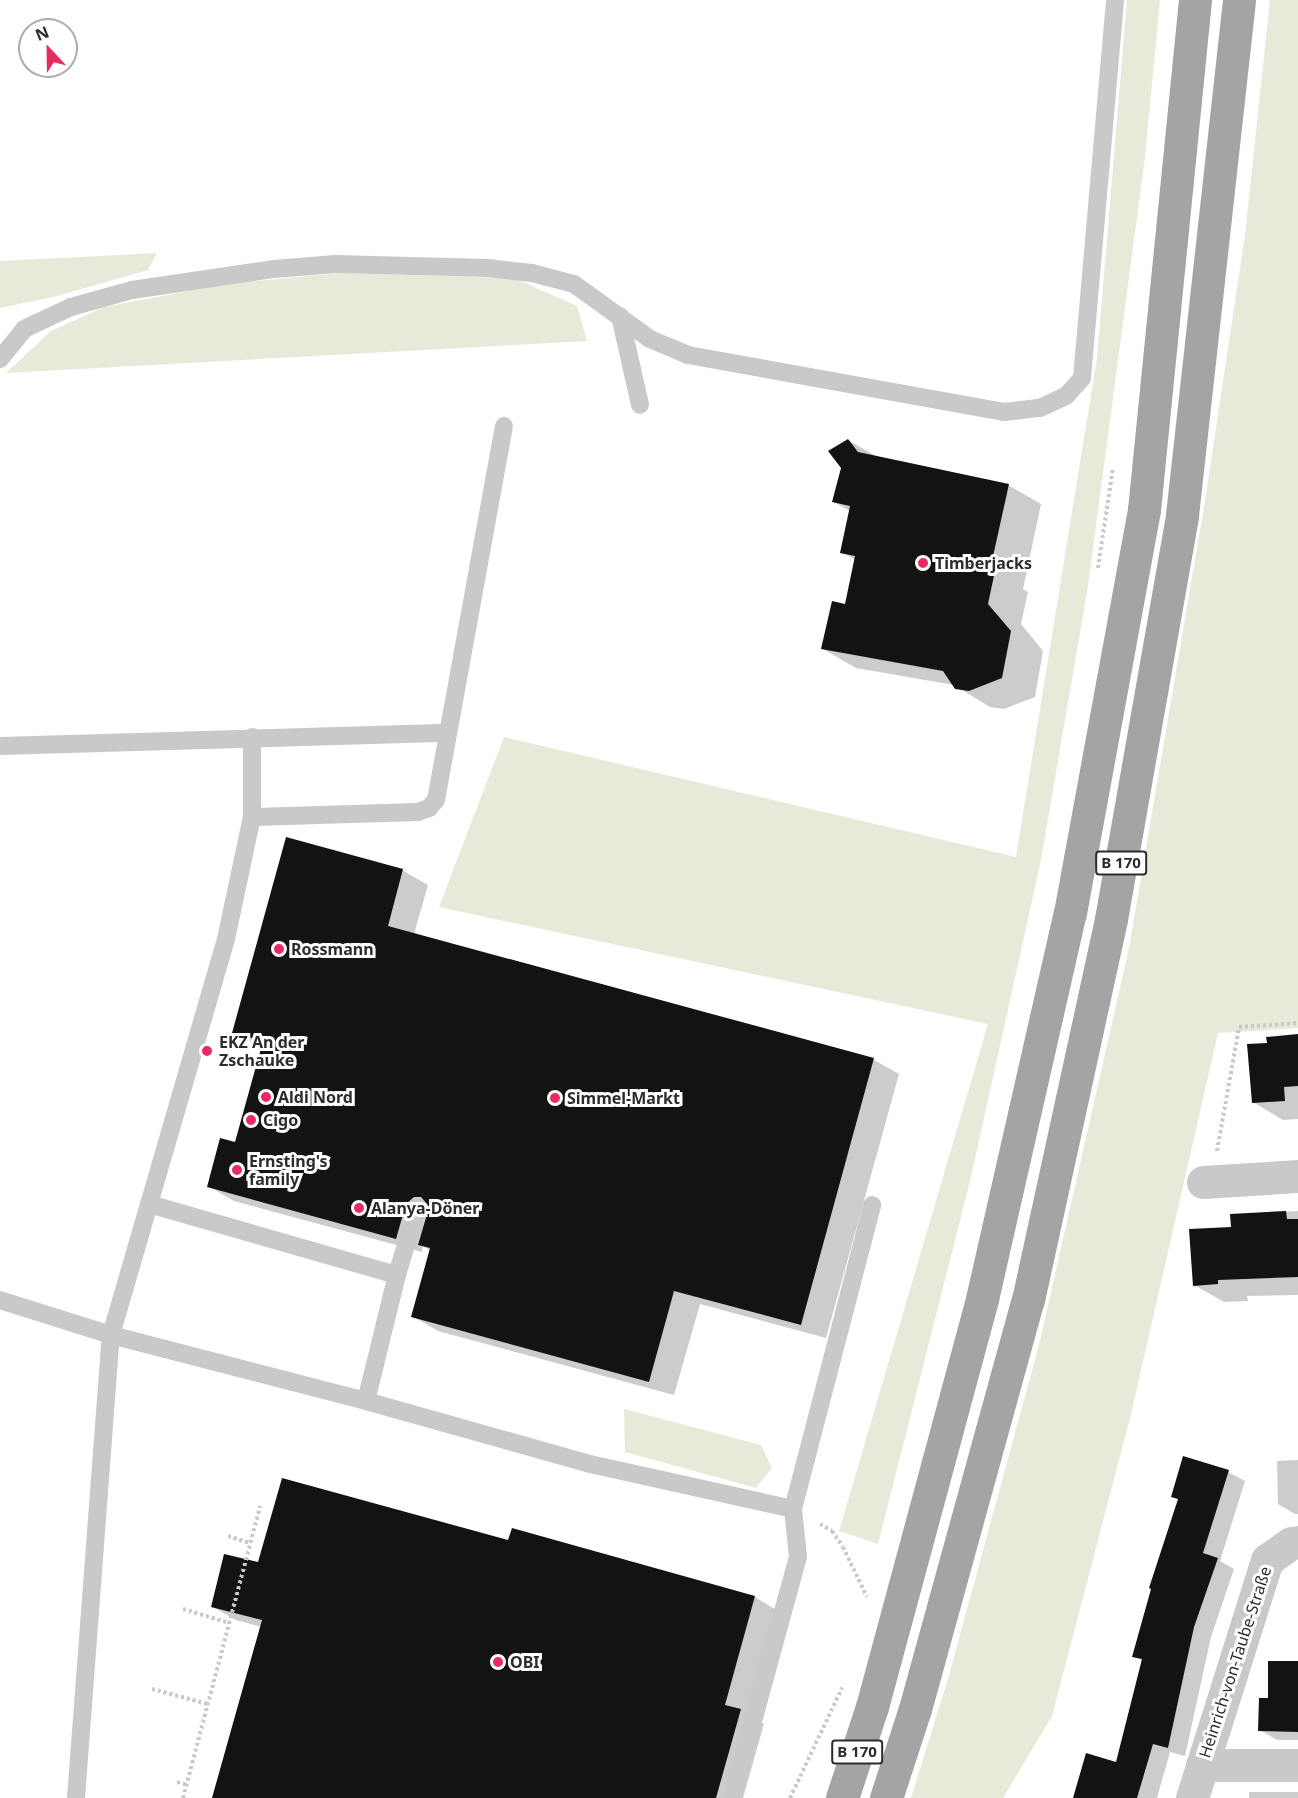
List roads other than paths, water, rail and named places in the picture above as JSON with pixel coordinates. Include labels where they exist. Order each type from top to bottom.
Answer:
[{"type":"main road","name":"B 170","points":[[842,1798],[872,1707],[982,1299],[1072,901],[1144,510],[1195,0]]},
{"type":"main road","name":"B 170","points":[[886,1798],[915,1709],[1028,1300],[1111,919],[1182,515],[1239,0]]},
{"type":"street","points":[[1207,1181],[1298,1176]]},
{"type":"street","name":"Heinrich-von-Taube-Straße","points":[[1192,1798],[1267,1560],[1291,1543],[1298,1542]]},
{"type":"street","points":[[1202,1765],[1298,1766]]},
{"type":"lane","points":[[0,359],[24,329],[70,307],[144,288],[274,269],[336,264],[488,268],[532,273],[574,284],[650,339],[688,355],[1005,412],[1040,408],[1066,396],[1082,378],[1115,0]]},
{"type":"lane","points":[[620,316],[640,405]]},
{"type":"lane","points":[[252,817],[418,812],[429,808],[436,800],[504,426]]},
{"type":"lane","points":[[0,746],[447,733]]},
{"type":"lane","points":[[76,1798],[111,1335],[226,939],[252,817],[252,737]]},
{"type":"lane","points":[[149,1204],[397,1275]]},
{"type":"lane","points":[[732,1798],[798,1557],[793,1509],[872,1205]]},
{"type":"lane","points":[[366,1401],[397,1275],[417,1208]]},
{"type":"lane","points":[[0,1300],[111,1335],[366,1401],[590,1464],[793,1509]]},
{"type":"place","name":"Timberjacks","points":[[923,563]]},
{"type":"place","name":"Rossmann","points":[[279,949]]},
{"type":"place","name":"EKZ An der Zschauke","points":[[207,1051]]},
{"type":"place","name":"Aldi Nord","points":[[266,1097]]},
{"type":"place","name":"Simmel-Markt","points":[[555,1098]]},
{"type":"place","name":"Cigo","points":[[251,1120]]},
{"type":"place","name":"Ernsting's family","points":[[237,1170]]},
{"type":"place","name":"Alanya-Döner","points":[[359,1208]]},
{"type":"place","name":"OBI","points":[[498,1662]]}]
